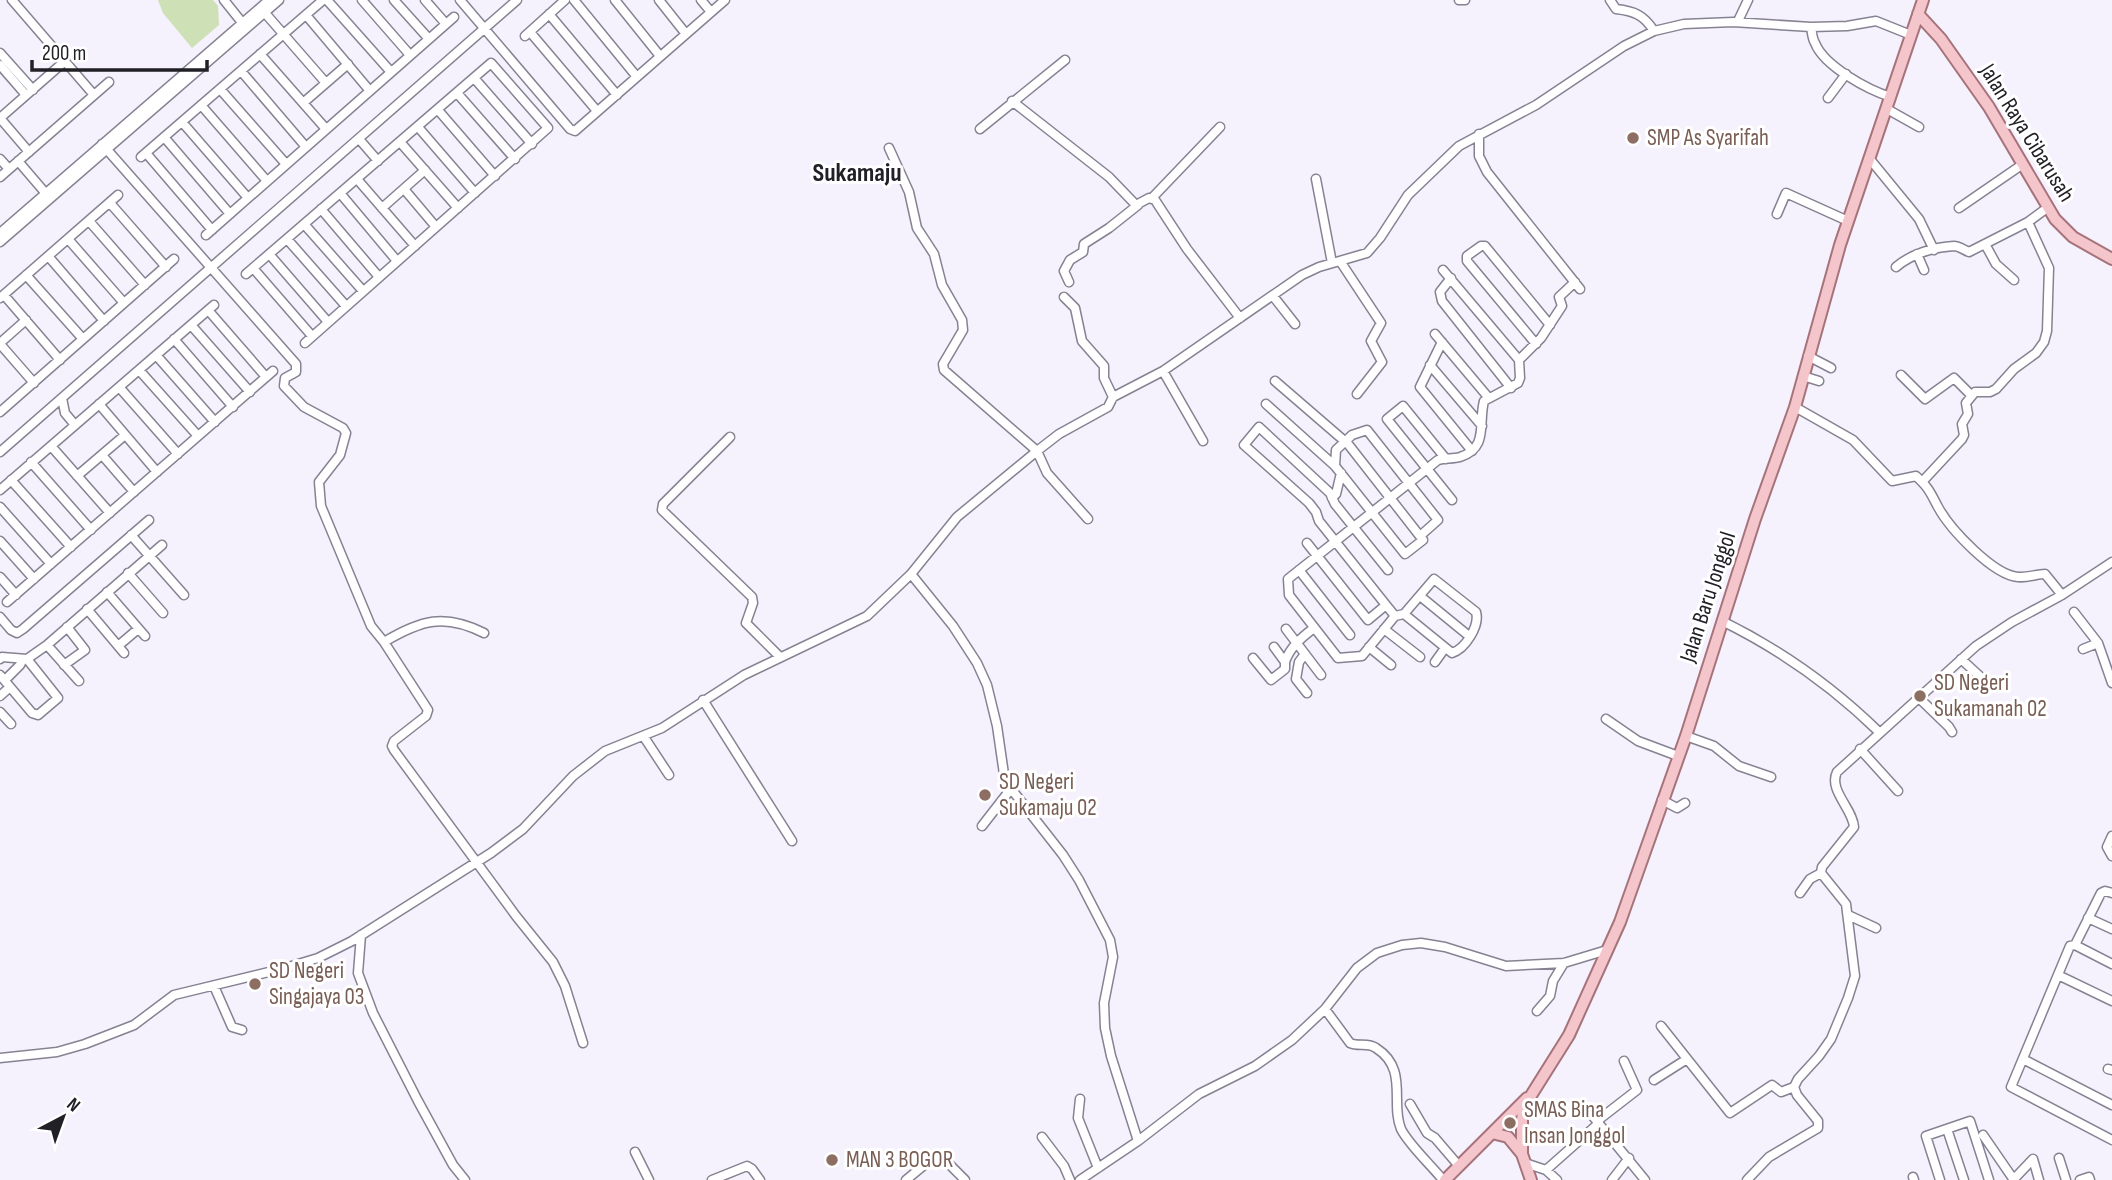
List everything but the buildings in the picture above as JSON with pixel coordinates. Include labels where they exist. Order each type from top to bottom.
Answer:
[{"type":"main road","name":"Jalan Baru Jonggol","points":[[1531,1180],[1523,1159],[1522,1119],[1529,1096],[1564,1045],[1620,922],[1686,736],[1755,519],[1795,407],[1848,221],[1923,0]]},
{"type":"main road","name":"Jalan Raya Cibarusah","points":[[1918,14],[1932,28],[1972,82],[2047,208],[2073,237],[2112,259]]},
{"type":"main road","points":[[1444,1180],[1529,1096]]},
{"type":"main road","points":[[1492,1133],[1508,1137],[1523,1159]]},
{"type":"street","points":[[12,0],[94,95]]},
{"type":"street","points":[[224,0],[244,26]]},
{"type":"street","points":[[0,242],[48,196],[244,26],[269,0]]},
{"type":"street","points":[[244,26],[279,0]]},
{"type":"street","points":[[391,72],[325,0],[143,155],[209,232],[454,17]]},
{"type":"street","points":[[362,0],[410,55]]},
{"type":"street","points":[[394,0],[429,39]]},
{"type":"street","points":[[425,0],[446,24]]},
{"type":"street","points":[[460,0],[570,130],[575,131],[724,0]]},
{"type":"street","points":[[0,452],[517,0]]},
{"type":"street","points":[[565,0],[527,34],[597,111]]},
{"type":"street","points":[[574,0],[637,77]]},
{"type":"street","points":[[615,0],[660,56]]},
{"type":"street","points":[[659,0],[686,34]]},
{"type":"street","points":[[701,0],[711,12]]},
{"type":"street","points":[[1459,0],[1465,0]]},
{"type":"street","points":[[1610,0],[1617,9],[1639,14],[1654,31]]},
{"type":"street","points":[[1738,22],[1748,0]]},
{"type":"street","points":[[265,13],[326,82]]},
{"type":"street","points":[[550,13],[617,95]]},
{"type":"street","points":[[306,15],[370,91]]},
{"type":"street","points":[[0,1058],[57,1052],[85,1044],[134,1025],[172,996],[318,958],[361,935],[477,863],[523,829],[573,776],[595,757],[644,737],[729,683],[860,620],[911,574],[957,517],[1059,434],[1108,407],[1113,397],[1163,371],[1302,275],[1361,256],[1371,250],[1408,195],[1459,146],[1536,105],[1624,46],[1654,31],[1684,24],[1738,22],[1811,27],[1847,26],[1875,21],[1911,35]]},
{"type":"street","points":[[1811,27],[1819,51],[1867,89],[1891,97]]},
{"type":"street","points":[[0,53],[29,92]]},
{"type":"street","points":[[260,54],[326,129]]},
{"type":"street","points":[[981,129],[1065,60]]},
{"type":"street","points":[[29,152],[0,118],[65,61]]},
{"type":"street","points":[[304,342],[312,336],[363,292],[548,128],[491,63],[249,271],[312,336]]},
{"type":"street","points":[[303,103],[348,64]]},
{"type":"street","points":[[0,65],[29,92]]},
{"type":"street","points":[[241,71],[306,147]]},
{"type":"street","points":[[1828,98],[1846,74]]},
{"type":"street","points":[[474,78],[531,144]]},
{"type":"street","points":[[0,177],[109,82]]},
{"type":"street","points":[[220,89],[286,164]]},
{"type":"street","points":[[457,93],[514,159]]},
{"type":"street","points":[[1012,101],[1109,177],[1138,205]]},
{"type":"street","points":[[201,105],[267,181]]},
{"type":"street","points":[[1886,109],[1919,127]]},
{"type":"street","points":[[438,110],[495,176]]},
{"type":"street","points":[[182,122],[248,198]]},
{"type":"street","points":[[418,127],[475,193]]},
{"type":"street","points":[[1069,282],[1064,271],[1070,260],[1083,252],[1084,244],[1152,198],[1220,127]]},
{"type":"street","points":[[1479,134],[1479,156],[1487,172],[1578,285],[1559,298],[1562,306],[1536,344],[1519,360]]},
{"type":"street","points":[[164,138],[230,214]]},
{"type":"street","points":[[359,139],[378,161]]},
{"type":"street","points":[[400,142],[458,208]]},
{"type":"street","points":[[104,147],[296,364],[296,372],[285,379],[284,386],[298,403],[343,428],[346,433],[340,455],[319,482],[321,506],[371,626],[428,710],[426,716],[394,741],[392,746],[559,972],[583,1043]]},
{"type":"street","points":[[889,148],[909,192],[917,228],[934,254],[942,285],[962,320],[963,330],[943,368],[1037,451],[1047,473],[1088,519]]},
{"type":"street","points":[[1869,158],[1919,219],[1934,250]]},
{"type":"street","points":[[0,159],[9,169]]},
{"type":"street","points":[[18,162],[48,196]]},
{"type":"street","points":[[1959,208],[2023,164]]},
{"type":"street","points":[[382,208],[425,170]]},
{"type":"street","points":[[357,178],[415,246]]},
{"type":"street","points":[[1316,179],[1336,262],[1381,323],[1371,341],[1382,358],[1381,366],[1357,394]]},
{"type":"street","points":[[404,189],[436,227]]},
{"type":"street","points":[[340,193],[397,261]]},
{"type":"street","points":[[1777,215],[1786,193],[1848,221]]},
{"type":"street","points":[[60,360],[2,296],[118,195]]},
{"type":"street","points":[[0,233],[48,196]]},
{"type":"street","points":[[1152,198],[1240,318]]},
{"type":"street","points":[[110,203],[166,267]]},
{"type":"street","points":[[1896,267],[1917,254],[1934,250],[1955,246],[1969,252],[2028,222],[2047,208]]},
{"type":"street","points":[[321,209],[379,277]]},
{"type":"street","points":[[89,221],[145,285]]},
{"type":"street","points":[[1922,482],[1962,439],[1962,424],[1968,414],[1966,403],[1971,395],[1996,389],[2044,342],[2047,331],[2049,268],[2028,222]]},
{"type":"street","points":[[304,224],[363,292]]},
{"type":"street","points":[[68,239],[124,303]]},
{"type":"street","points":[[287,239],[346,306]]},
{"type":"street","points":[[1985,244],[1996,264],[2014,280]]},
{"type":"street","points":[[1536,344],[1467,261],[1467,256],[1485,246],[1549,324]]},
{"type":"street","points":[[269,254],[328,322]]},
{"type":"street","points":[[1917,254],[1924,270]]},
{"type":"street","points":[[48,256],[104,321]]},
{"type":"street","points":[[0,412],[174,259]]},
{"type":"street","points":[[1388,570],[1354,526],[1332,498],[1259,428],[1244,445],[1309,503],[1335,541],[1386,605],[1400,615],[1452,653],[1458,652],[1477,625],[1476,612],[1434,579],[1420,596],[1400,615],[1384,629],[1362,656],[1338,658],[1289,595],[1288,579],[1317,555],[1335,541],[1354,526],[1390,498],[1408,483],[1438,460],[1460,457],[1472,451],[1480,442],[1483,403],[1488,397],[1511,388],[1520,380],[1519,360],[1443,270]]},
{"type":"street","points":[[26,275],[83,340]]},
{"type":"street","points":[[1451,278],[1440,292],[1442,301],[1511,388]]},
{"type":"street","points":[[1273,296],[1294,324]]},
{"type":"street","points":[[1064,298],[1075,308],[1082,341],[1104,366],[1104,381],[1113,397]]},
{"type":"street","points":[[0,490],[211,307],[270,374],[8,602]]},
{"type":"street","points":[[26,320],[0,343],[34,383]]},
{"type":"street","points":[[191,325],[250,392]]},
{"type":"street","points":[[1435,334],[1488,397]]},
{"type":"street","points":[[174,339],[233,407]]},
{"type":"street","points":[[1442,342],[1420,385],[1421,389],[1472,451]]},
{"type":"street","points":[[156,355],[215,422]]},
{"type":"street","points":[[1808,356],[1831,368]]},
{"type":"street","points":[[1430,365],[1482,426]]},
{"type":"street","points":[[139,370],[198,436]]},
{"type":"street","points":[[1163,371],[1203,441]]},
{"type":"street","points":[[1901,375],[1925,399],[1954,378],[1971,395]]},
{"type":"street","points":[[1803,376],[1819,381]]},
{"type":"street","points":[[1266,404],[1338,469],[1405,554],[1423,540],[1348,444],[1275,381]]},
{"type":"street","points":[[119,387],[178,454]]},
{"type":"street","points":[[0,397],[8,406]]},
{"type":"street","points":[[62,398],[65,413],[75,425]]},
{"type":"street","points":[[99,404],[158,472]]},
{"type":"street","points":[[1446,458],[1406,408],[1402,406],[1387,419],[1452,500]]},
{"type":"street","points":[[1795,407],[1853,440],[1892,481],[1913,475],[1922,482],[1932,493],[1940,510],[1987,562],[2005,575],[2018,577],[2045,574],[2062,595]]},
{"type":"street","points":[[49,409],[65,413]]},
{"type":"street","points":[[1332,498],[1336,494],[1336,450],[1352,435],[1367,430],[1438,520],[1420,536]]},
{"type":"street","points":[[77,476],[125,435]]},
{"type":"street","points":[[730,438],[663,504],[662,510],[752,597],[753,603],[746,623],[780,657]]},
{"type":"street","points":[[51,446],[110,513]]},
{"type":"street","points":[[102,455],[134,492]]},
{"type":"street","points":[[32,463],[91,530]]},
{"type":"street","points":[[11,480],[71,547]]},
{"type":"street","points":[[0,507],[51,564]]},
{"type":"street","points":[[0,617],[17,633],[149,520]]},
{"type":"street","points":[[131,535],[184,595]]},
{"type":"street","points":[[0,541],[34,579]]},
{"type":"street","points":[[1307,543],[1368,620],[1386,605]]},
{"type":"street","points":[[0,696],[5,681],[25,659],[47,645],[162,545]]},
{"type":"street","points":[[1661,1026],[1730,1113],[1772,1085],[1781,1092],[1794,1087],[1825,1048],[1853,985],[1854,969],[1848,915],[1843,899],[1821,873],[1822,867],[1854,827],[1853,819],[1834,780],[1837,772],[1961,659],[1995,632],[2062,595],[2112,562]]},
{"type":"street","points":[[1299,570],[1350,635]]},
{"type":"street","points":[[128,573],[163,613]]},
{"type":"street","points":[[911,574],[940,607],[977,663],[992,704],[1003,775],[1010,790],[1045,831],[1079,880],[1110,940],[1112,967],[1104,1003],[1105,1028],[1138,1141]]},
{"type":"street","points":[[0,577],[16,595]]},
{"type":"street","points":[[107,592],[145,636]]},
{"type":"street","points":[[1420,596],[1469,636]]},
{"type":"street","points":[[87,609],[121,649],[138,629]]},
{"type":"street","points":[[2074,611],[2098,643],[2112,683]]},
{"type":"street","points":[[384,642],[415,624],[431,620],[467,625],[484,633]]},
{"type":"street","points":[[1722,621],[1777,651],[1879,732]]},
{"type":"street","points":[[64,664],[85,650],[67,627]]},
{"type":"street","points":[[1253,658],[1271,680],[1285,668],[1287,655],[1296,643],[1314,628]]},
{"type":"street","points":[[1286,629],[1321,675]]},
{"type":"street","points":[[1384,629],[1420,657]]},
{"type":"street","points":[[2082,649],[2098,643]]},
{"type":"street","points":[[47,645],[79,681]]},
{"type":"street","points":[[1274,647],[1285,662]]},
{"type":"street","points":[[1369,648],[1391,665]]},
{"type":"street","points":[[1434,663],[1445,648]]},
{"type":"street","points":[[1305,654],[1298,662],[1296,678],[1307,693]]},
{"type":"street","points":[[1,657],[25,659],[58,700],[35,715],[5,681]]},
{"type":"street","points":[[1961,659],[1985,681]]},
{"type":"street","points":[[1919,698],[1952,732]]},
{"type":"street","points":[[704,700],[792,841]]},
{"type":"street","points":[[0,712],[11,724]]},
{"type":"street","points":[[1606,719],[1638,741],[1678,756]]},
{"type":"street","points":[[1686,736],[1714,746],[1739,766],[1771,777]]},
{"type":"street","points":[[644,737],[669,775]]},
{"type":"street","points":[[1860,749],[1898,791]]},
{"type":"street","points":[[982,826],[1010,790]]},
{"type":"street","points":[[1662,800],[1677,808],[1685,803]]},
{"type":"street","points":[[2112,836],[2107,847],[2112,856]]},
{"type":"street","points":[[1800,893],[1810,879],[1821,873]]},
{"type":"street","points":[[2112,893],[2103,891],[2075,945],[2070,946],[2013,1079],[2012,1088],[2112,1140]]},
{"type":"street","points":[[1848,915],[1876,928]]},
{"type":"street","points":[[2088,918],[2112,929]]},
{"type":"street","points":[[361,935],[358,973],[373,1013],[453,1165],[465,1180]]},
{"type":"street","points":[[1080,1180],[1138,1141],[1199,1094],[1268,1057],[1306,1029],[1364,961],[1377,953],[1402,945],[1434,944],[1506,966],[1564,964],[1607,950]]},
{"type":"street","points":[[2075,945],[2112,964]]},
{"type":"street","points":[[1537,1011],[1550,996],[1553,981],[1564,964]]},
{"type":"street","points":[[2058,975],[2112,1001]]},
{"type":"street","points":[[214,986],[232,1027],[242,1030]]},
{"type":"street","points":[[1325,1009],[1350,1043],[1373,1046],[1386,1058],[1397,1082],[1398,1114],[1402,1129],[1444,1180]]},
{"type":"street","points":[[1654,1080],[1687,1059]]},
{"type":"street","points":[[2022,1059],[2112,1105]]},
{"type":"street","points":[[1546,1170],[1596,1120],[1637,1090],[1624,1061]]},
{"type":"street","points":[[1747,1180],[1775,1153],[1818,1128],[1818,1121],[1797,1095],[1794,1087]]},
{"type":"street","points":[[1080,1099],[1078,1118],[1098,1168]]},
{"type":"street","points":[[1410,1104],[1427,1133],[1435,1138],[1459,1166]]},
{"type":"street","points":[[1596,1120],[1645,1180]]},
{"type":"street","points":[[1940,1180],[1926,1136],[1970,1121],[1989,1180]]},
{"type":"street","points":[[1947,1129],[1964,1180]]},
{"type":"street","points":[[1983,1135],[2014,1180],[2033,1159],[2039,1180]]},
{"type":"street","points":[[1042,1137],[1064,1166],[1070,1180]]},
{"type":"street","points":[[635,1152],[649,1180]]},
{"type":"street","points":[[906,1180],[929,1161],[939,1158],[947,1162],[965,1180]]},
{"type":"street","points":[[1612,1180],[1629,1158]]},
{"type":"street","points":[[2059,1158],[2066,1180]]},
{"type":"street","points":[[1523,1159],[1546,1170],[1557,1180]]},
{"type":"street","points":[[712,1180],[747,1166],[752,1168],[760,1180]]},
{"type":"street","points":[[2080,1180],[2089,1177],[2090,1180]]},
{"type":"green space","points":[[158,0],[213,0],[218,6],[219,25],[192,48],[163,13]]},
{"type":"place","name":"SMP As Syarifah","points":[[1633,138]]},
{"type":"place","name":"SD Negeri Sukamanah 02","points":[[1920,696]]},
{"type":"place","name":"SD Negeri Sukamaju 02","points":[[985,795]]},
{"type":"place","name":"SD Negeri Singajaya 03","points":[[255,984]]},
{"type":"place","name":"SMAS Bina Insan Jonggol","points":[[1510,1123]]},
{"type":"place","name":"MAN 3 BOGOR","points":[[832,1160]]},
{"type":"district","name":"Sukamaju","points":[[857,173]]}]
